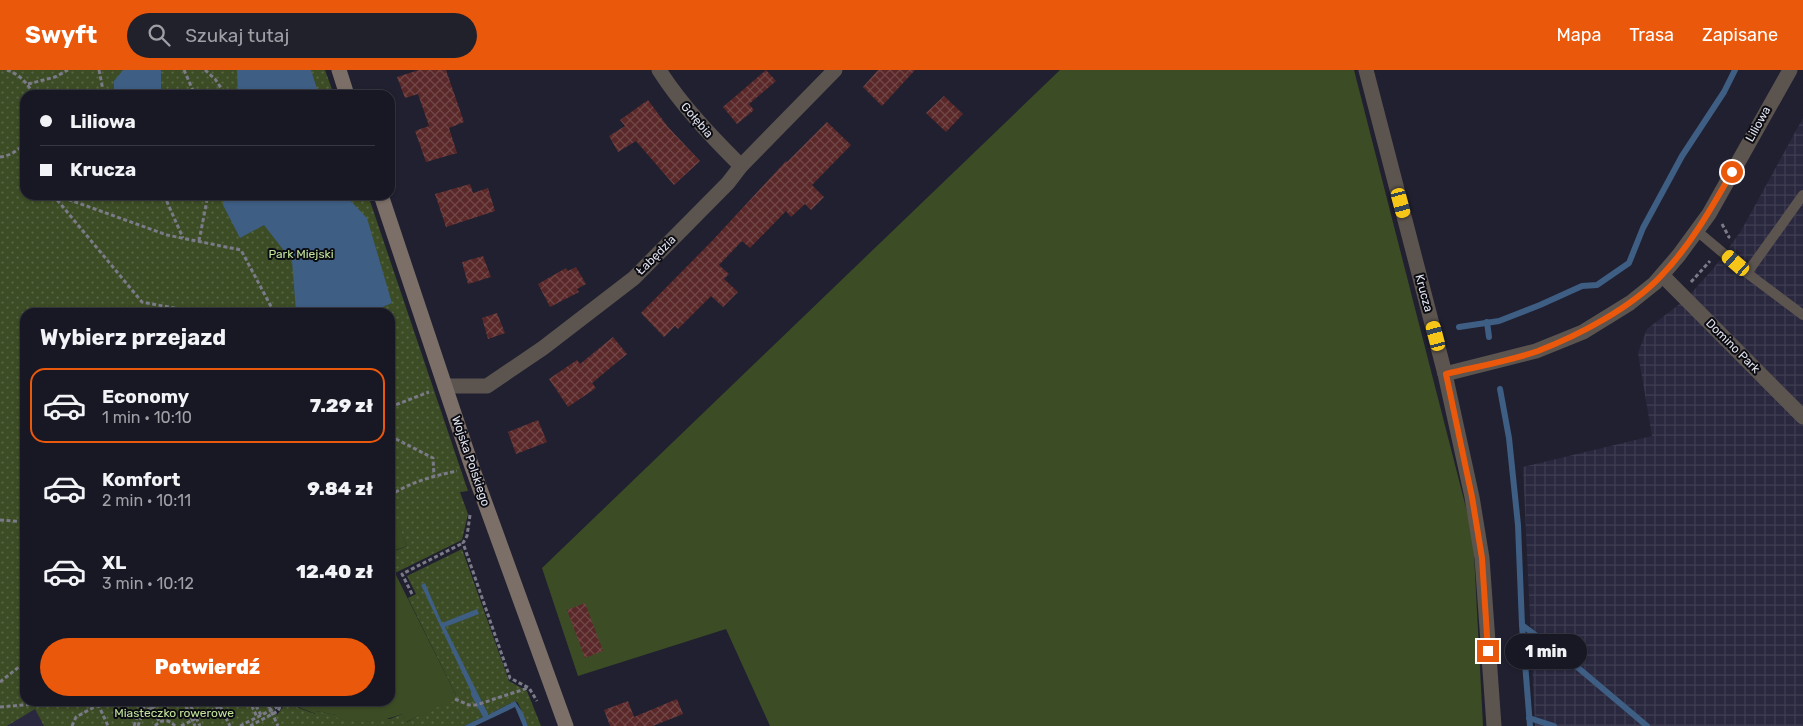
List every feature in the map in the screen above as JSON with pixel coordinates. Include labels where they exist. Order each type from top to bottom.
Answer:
[{"type":"street","points":[[339,70],[345,90]]},
{"type":"street","name":"Gołębia","points":[[659,70],[702,128],[741,166]]},
{"type":"street","name":"Łabędzia","points":[[444,386],[487,386],[543,348],[634,278],[728,183],[741,166],[835,70]]},
{"type":"street","name":"Krucza","points":[[1366,70],[1446,374],[1472,497],[1482,558],[1494,726]]},
{"type":"street","name":"Liliowa","points":[[1446,374],[1536,351],[1583,332],[1630,303],[1662,275],[1709,214],[1790,70]]},
{"type":"street","name":"Wojska Polskiego","points":[[383,200],[472,467],[566,726]]},
{"type":"street","name":"Domino Park","points":[[1662,275],[1803,417]]},
{"type":"lane","points":[[1747,272],[1803,195]]},
{"type":"lane","points":[[1697,231],[1803,315]]},
{"type":"path","points":[[7,70],[28,84],[31,90]]},
{"type":"path","points":[[28,84],[55,77],[68,70]]},
{"type":"path","points":[[99,70],[103,90]]},
{"type":"path","points":[[184,70],[193,90]]},
{"type":"path","points":[[206,70],[223,90]]},
{"type":"path","points":[[0,158],[20,149]]},
{"type":"path","points":[[58,200],[142,302],[174,308]]},
{"type":"path","points":[[68,200],[167,235],[241,250],[272,308]]},
{"type":"path","points":[[166,200],[183,238]]},
{"type":"path","points":[[198,240],[207,200]]},
{"type":"path","points":[[395,405],[444,386]]},
{"type":"path","points":[[395,439],[433,458],[434,476]]},
{"type":"path","points":[[395,492],[434,476],[472,467]]},
{"type":"path","points":[[455,471],[458,480]]},
{"type":"path","points":[[412,594],[402,574],[463,543],[467,536],[470,515],[467,506]]},
{"type":"path","points":[[0,520],[20,522]]},
{"type":"path","points":[[463,543],[510,678],[529,688],[540,706]]},
{"type":"path","points":[[0,682],[20,665]]},
{"type":"path","points":[[455,699],[469,705],[476,705],[529,688]]},
{"type":"path","points":[[0,707],[20,705]]},
{"type":"path","points":[[72,726],[76,717],[95,706]]},
{"type":"path","points":[[99,706],[108,726]]},
{"type":"path","points":[[134,726],[140,709],[146,706]]},
{"type":"path","points":[[138,726],[148,706]]},
{"type":"path","points":[[151,706],[159,722]]},
{"type":"path","points":[[187,706],[200,726]]},
{"type":"path","points":[[190,706],[195,719],[195,726]]},
{"type":"path","points":[[181,726],[220,706],[230,726]]},
{"type":"path","points":[[252,706],[260,717]]},
{"type":"path","points":[[255,706],[260,717]]},
{"type":"path","points":[[269,706],[278,726]]},
{"type":"path","points":[[240,726],[272,712],[278,706]]},
{"type":"path","points":[[250,726],[260,717]]},
{"type":"path","points":[[155,726],[159,722],[168,720],[175,726]]},
{"type":"shaded area","points":[[1803,118],[1803,726],[1535,726],[1523,467],[1652,436],[1638,353],[1647,329],[1685,300],[1713,269],[1741,231]]},
{"type":"shaded area","points":[[35,708],[44,726],[7,726]]},
{"type":"green space","name":"Park Miejski","points":[[0,70],[325,70],[332,90],[20,90],[20,200],[370,200],[468,491],[460,492],[468,514],[462,540],[395,573],[395,551],[407,546],[399,527],[395,528],[395,308],[20,308],[20,706],[274,706],[277,715],[284,706],[294,706],[315,714],[316,711],[337,715],[390,719],[402,714],[407,722],[456,695],[408,598],[416,594],[407,576],[462,549],[509,681],[527,691],[541,726],[528,726],[518,703],[515,701],[488,715],[483,706],[478,708],[483,717],[464,726],[44,726],[35,709],[7,726],[0,726]]},
{"type":"green space","points":[[1060,70],[1354,70],[1473,535],[1483,726],[770,726],[726,629],[578,676],[542,568]]},
{"type":"green space","points":[[399,526],[407,546],[395,550],[395,528]]},
{"type":"green space","points":[[395,573],[456,695],[455,699],[406,722],[402,714],[386,719],[361,722],[345,720],[337,718],[336,715],[316,711],[316,714],[296,706],[395,706]]},
{"type":"water","points":[[123,70],[161,70],[161,90],[114,90],[114,81]]},
{"type":"water","points":[[237,70],[311,70],[317,90],[238,90]]},
{"type":"water","points":[[224,200],[350,200],[367,218],[392,303],[380,308],[296,308],[292,261],[264,225],[240,238],[223,205]]},
{"type":"water","points":[[425,583],[442,623],[477,609],[479,614],[445,627],[481,700],[476,702],[421,585]]},
{"type":"water","points":[[515,701],[523,713],[528,726],[523,726],[515,707],[475,726],[464,726],[483,717],[478,708],[483,705],[488,715]]},
{"type":"building","points":[[419,70],[446,70],[464,122],[449,128],[457,153],[426,162],[415,131],[429,126],[418,94],[405,98],[397,77]]},
{"type":"building","points":[[766,70],[776,81],[749,104],[754,110],[737,124],[723,107]]},
{"type":"building","points":[[878,70],[915,70],[882,106],[863,87]]},
{"type":"building","points":[[944,96],[963,114],[946,132],[926,113]]},
{"type":"building","points":[[648,100],[668,127],[700,161],[674,185],[636,141],[618,152],[609,136],[625,126],[620,120]]},
{"type":"building","points":[[827,122],[851,145],[812,185],[824,197],[811,210],[805,204],[791,217],[786,211],[750,248],[742,241],[719,265],[729,274],[724,279],[738,292],[723,307],[711,296],[678,329],[675,326],[664,337],[641,313],[712,241],[786,161]]},
{"type":"building","points":[[470,184],[473,193],[488,188],[495,211],[446,227],[435,194]]},
{"type":"building","points":[[483,256],[491,277],[468,284],[462,262]]},
{"type":"building","points":[[576,267],[586,284],[577,289],[579,292],[550,307],[538,284],[566,268],[568,271]]},
{"type":"building","points":[[497,313],[505,333],[488,339],[482,318]]},
{"type":"building","points":[[613,337],[627,354],[592,383],[596,388],[568,407],[549,379],[577,360],[580,364]]},
{"type":"building","points":[[538,420],[547,442],[516,454],[508,432]]},
{"type":"building","points":[[585,603],[603,651],[585,658],[567,610]]},
{"type":"building","points":[[677,699],[683,714],[653,726],[610,726],[604,710],[628,701],[634,717]]},
{"type":"waterway","points":[[1459,327],[1499,321],[1582,286],[1597,285],[1629,263],[1643,228],[1682,156],[1724,92],[1735,70]]},
{"type":"waterway","points":[[1487,322],[1489,337]]},
{"type":"waterway","points":[[1500,389],[1509,438],[1518,525],[1522,625],[1576,666],[1647,726]]},
{"type":"waterway","points":[[1522,625],[1530,726]]},
{"type":"waterway","points":[[474,694],[485,714]]},
{"type":"waterway","points":[[1529,718],[1554,726]]},
{"type":"route","points":[[1488,651],[1482,558],[1472,497],[1446,374],[1536,351],[1583,332],[1630,303],[1655,282],[1679,255],[1709,214],[1732,172]]},
{"type":"park label","name":"Miasteczko rowerowe","points":[[174,713]]}]
